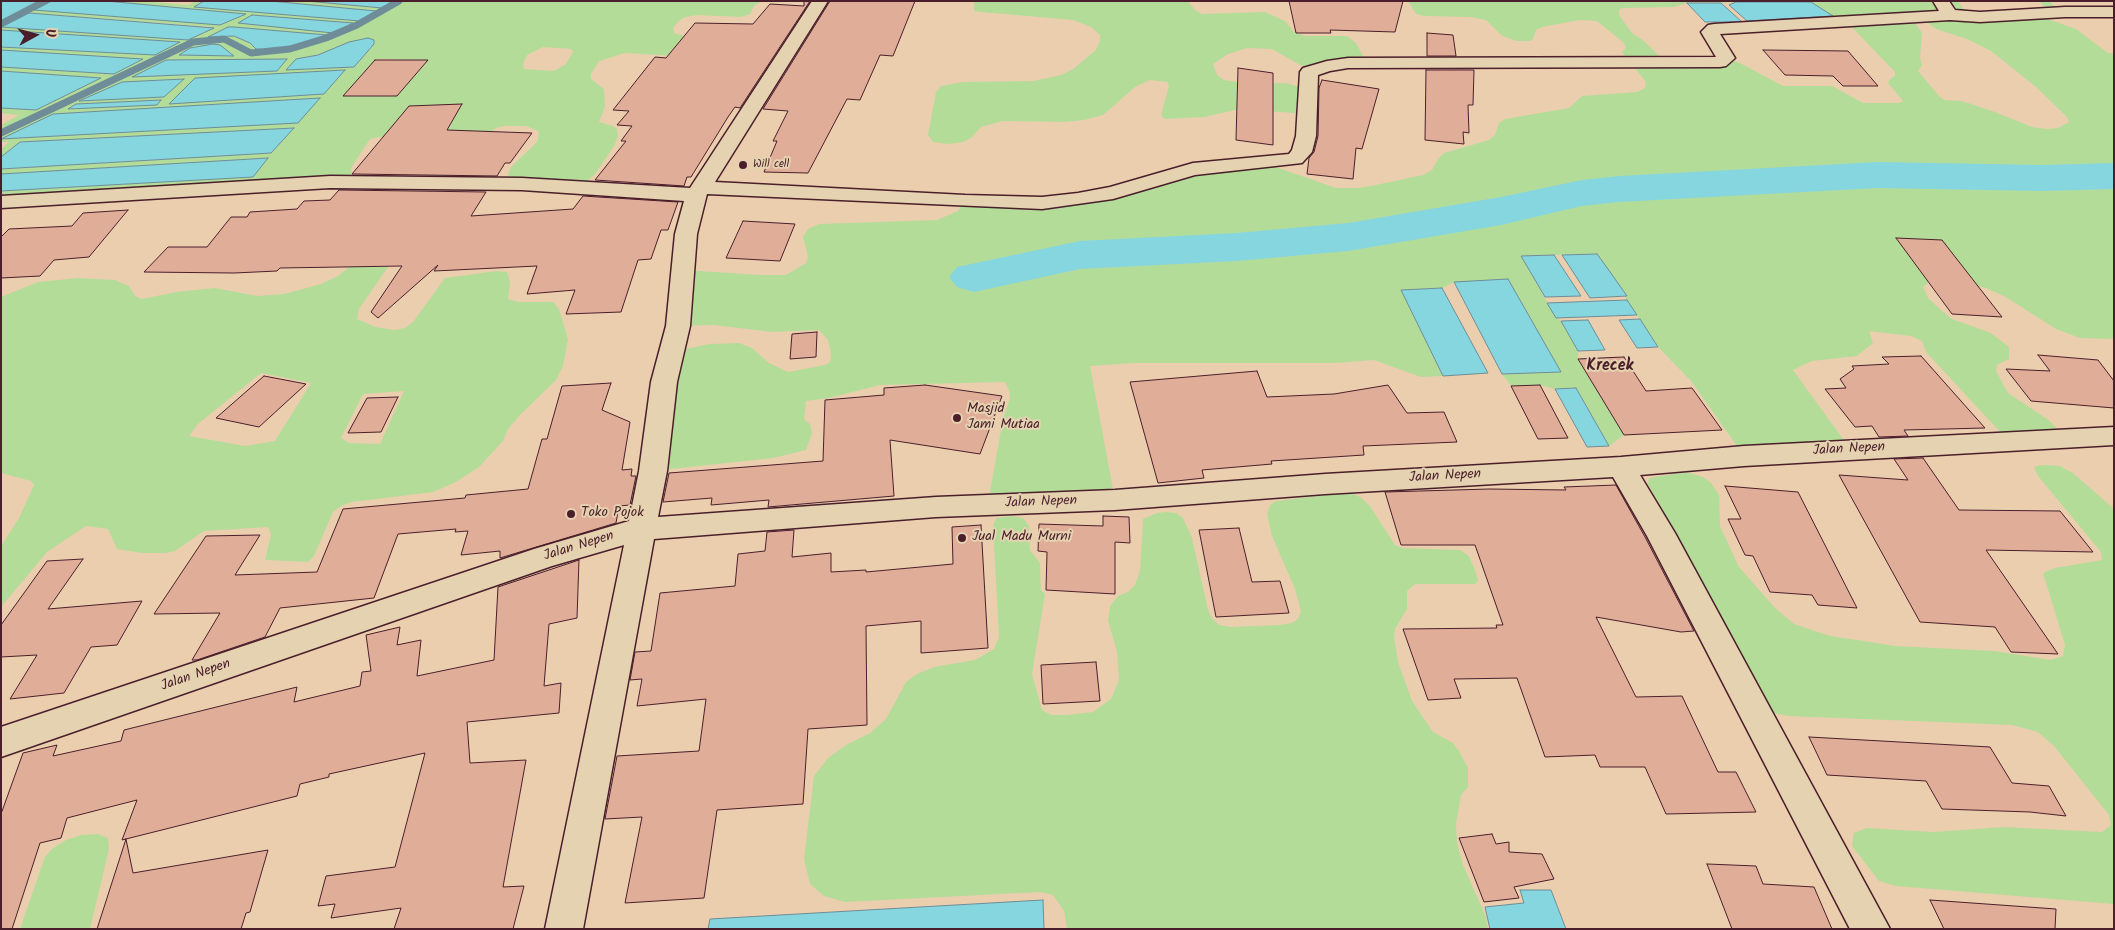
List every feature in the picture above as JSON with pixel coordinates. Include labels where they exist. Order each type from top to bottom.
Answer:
[{"type":"street","points":[[564,929],[652,471],[664,382],[678,326],[686,234],[698,191],[820,1]]},
{"type":"street","points":[[1,202],[285,183],[330,182],[522,184],[1042,203],[1113,193],[1193,169],[1294,159],[1302,152],[1306,136],[1309,72],[1327,66],[1348,63],[1720,62],[1726,58],[1710,32],[1714,29],[1945,8],[1980,17],[2061,12],[2114,12]]},
{"type":"street","name":"Jalan Nepen","points":[[1,742],[545,557],[640,529],[936,507],[1116,500],[1325,484],[1621,467],[1744,456],[2114,436]]},
{"type":"street","points":[[1621,467],[1660,533],[1871,929]]},
{"type":"green space","points":[[41,1],[52,1],[36,9],[244,14],[106,1],[143,1],[188,5],[196,1],[204,1],[195,6],[375,11],[270,1],[306,1],[382,8],[395,1],[762,1],[754,6],[750,14],[741,17],[697,15],[685,17],[679,21],[673,28],[674,33],[714,45],[691,57],[625,53],[599,61],[591,74],[591,79],[604,89],[605,107],[599,122],[613,126],[617,129],[618,136],[614,146],[595,174],[585,183],[510,178],[508,174],[511,167],[537,142],[539,134],[538,131],[526,126],[505,126],[496,128],[491,132],[451,179],[424,178],[427,174],[415,137],[379,137],[370,139],[351,168],[352,176],[346,178],[1,202],[1,191],[253,177],[267,158],[1,174],[1,169],[271,153],[293,128],[20,142],[1,157],[1,149],[9,142],[1,142],[1,125],[19,115],[1,113],[1,108],[36,110],[99,78],[1,71],[1,67],[114,74],[1,50],[1,47],[155,55],[1,30],[1,22]],"holes":[[[29,13],[213,28],[2,27]],[[234,27],[326,35],[283,49],[271,50],[256,49],[250,43],[234,36],[210,36]],[[359,39],[354,67],[296,59],[318,55]],[[543,47],[571,49],[573,52],[566,64],[554,71],[524,69],[523,64],[527,55]],[[376,59],[398,59],[366,96],[344,96]],[[427,60],[399,94],[375,94]],[[184,80],[80,101],[122,82]],[[160,100],[157,105],[69,109],[76,104]]]},
{"type":"green space","points":[[974,1],[1188,1],[1195,10],[1202,14],[1265,12],[1285,21],[1294,32],[1304,36],[1347,36],[1356,43],[1363,56],[1361,59],[1316,69],[1300,65],[1272,49],[1247,48],[1228,54],[1213,64],[1217,75],[1224,80],[1251,84],[1286,83],[1301,87],[1307,114],[1239,109],[1205,117],[1165,119],[1161,115],[1169,86],[1167,82],[1150,80],[1135,87],[1103,115],[1084,120],[1064,122],[1003,121],[981,127],[971,138],[963,142],[948,144],[933,142],[928,135],[936,92],[941,86],[963,82],[1034,81],[1061,75],[1073,69],[1096,50],[1100,41],[1100,35],[1091,27],[1073,20],[974,11]]},
{"type":"green space","points":[[1408,1],[1958,1],[1965,11],[1975,12],[2048,10],[2039,1],[2049,1],[2061,12],[2036,15],[2076,29],[2108,53],[2114,53],[2114,339],[2080,338],[2056,329],[2004,296],[1983,287],[1928,283],[1923,287],[1928,298],[1952,319],[1991,333],[2009,347],[2009,359],[1997,365],[1996,371],[2008,393],[2050,421],[2057,429],[2056,432],[2001,433],[1926,352],[1922,341],[1911,336],[1869,331],[1873,343],[1857,356],[1812,361],[1793,370],[1851,450],[1744,456],[1691,381],[1658,347],[1597,254],[1521,256],[1555,316],[1561,321],[1578,351],[1578,359],[1624,435],[1609,446],[1576,388],[1555,389],[1540,385],[1511,386],[1502,374],[1561,372],[1454,282],[1442,288],[1402,290],[1443,376],[1421,377],[1374,360],[1335,363],[1133,363],[1090,366],[1115,500],[989,497],[1003,419],[1010,398],[1005,382],[880,385],[829,398],[806,401],[804,419],[810,424],[812,433],[806,450],[773,458],[653,471],[672,352],[709,344],[739,343],[752,348],[769,363],[788,372],[825,365],[830,362],[831,354],[828,340],[819,330],[772,332],[714,325],[678,326],[683,270],[786,275],[806,263],[808,257],[803,237],[808,229],[819,224],[937,220],[958,211],[965,201],[1042,203],[1157,180],[1270,165],[1336,188],[1371,186],[1423,175],[1432,170],[1444,153],[1489,140],[1495,135],[1499,123],[1505,119],[1569,108],[1582,96],[1637,92],[1645,88],[1646,82],[1622,52],[1626,48],[1624,43],[1597,21],[1580,20],[1542,27],[1536,30],[1533,39],[1530,41],[1517,41],[1502,36],[1486,20],[1470,17],[1424,16],[1416,14]],"holes":[[[1811,2],[1832,16],[1830,17],[1845,20],[1895,72],[1895,76],[1888,83],[1903,101],[1899,103],[1863,103],[1832,86],[1783,86],[1740,63],[1726,58],[1666,63],[1644,41],[1632,33],[1619,15],[1619,10],[1622,8],[1674,7],[1687,3]],[[1911,17],[1925,21],[1936,29],[1967,39],[1991,51],[2036,87],[2067,117],[2069,122],[2058,128],[2032,127],[1962,101],[1944,100],[1918,71],[1922,65],[1920,58],[1922,33]]]},
{"type":"green space","points":[[435,199],[359,309],[357,319],[375,327],[395,330],[405,328],[413,322],[445,278],[497,271],[507,272],[510,282],[508,299],[519,302],[553,302],[559,309],[568,339],[563,366],[556,380],[520,415],[508,429],[503,441],[479,467],[456,482],[433,492],[352,502],[341,506],[333,512],[314,556],[308,562],[265,560],[271,534],[268,527],[204,531],[175,551],[142,553],[117,549],[108,529],[86,526],[47,552],[1,607],[1,546],[19,518],[34,485],[31,481],[1,473],[1,297],[38,282],[78,278],[115,280],[129,286],[135,296],[142,299],[176,292],[215,288],[257,296],[284,294],[321,284],[338,276]],"holes":[[[261,373],[311,383],[275,441],[245,446],[189,436],[198,424]],[[404,391],[380,444],[349,443],[341,438],[363,394]]]},
{"type":"green space","points":[[2042,465],[2060,466],[2073,473],[2114,509],[2114,904],[1896,886],[1879,881],[1852,846],[1854,833],[1867,828],[1933,832],[2003,827],[2102,832],[2111,825],[2109,815],[2054,746],[2038,732],[2012,725],[1789,716],[1773,713],[1757,694],[1685,551],[1648,484],[1649,478],[1686,472],[1703,477],[1711,483],[1719,495],[1720,526],[1739,567],[1775,608],[1794,624],[1830,636],[1895,646],[1994,651],[2051,660],[2063,656],[2065,645],[2043,573],[2055,568],[2102,560],[2101,552],[2038,476],[2034,467]]},
{"type":"green space","points":[[1335,494],[1353,494],[1360,497],[1370,506],[1395,545],[1402,548],[1460,550],[1469,556],[1475,570],[1478,580],[1475,584],[1415,584],[1407,591],[1407,609],[1395,629],[1394,636],[1398,662],[1412,701],[1433,732],[1453,743],[1468,768],[1468,787],[1461,795],[1456,824],[1457,843],[1463,865],[1486,917],[1488,929],[1067,929],[1064,911],[1053,895],[1040,892],[845,902],[824,896],[810,884],[804,859],[814,776],[828,758],[846,745],[870,733],[886,719],[906,682],[917,674],[934,667],[975,660],[994,649],[999,637],[993,527],[996,518],[1011,516],[1023,518],[1029,526],[1030,550],[1040,563],[1041,590],[1045,594],[1032,674],[1042,710],[1051,715],[1067,715],[1093,712],[1111,699],[1119,680],[1117,652],[1108,620],[1110,606],[1118,596],[1128,592],[1135,585],[1140,571],[1143,519],[1157,513],[1166,512],[1176,513],[1183,518],[1192,538],[1207,606],[1211,617],[1219,625],[1231,627],[1280,625],[1292,623],[1298,619],[1301,611],[1295,589],[1272,536],[1267,514],[1270,505],[1276,501]]},
{"type":"green space","points":[[98,834],[108,838],[109,849],[90,929],[20,929],[45,857],[53,848],[66,840],[81,835]]},
{"type":"water","points":[[1,1],[41,1],[1,22]]},
{"type":"water","points":[[52,1],[106,1],[246,14],[220,25],[34,10]]},
{"type":"water","points":[[204,1],[270,1],[376,11],[360,21],[194,7]]},
{"type":"water","points":[[306,1],[395,1],[382,8]]},
{"type":"water","points":[[1736,2],[1811,2],[1833,16],[1747,21],[1729,5]]},
{"type":"water","points":[[1687,3],[1721,3],[1742,22],[1705,22]]},
{"type":"water","points":[[29,13],[214,28],[188,40],[1,27]]},
{"type":"water","points":[[252,15],[353,23],[333,33],[238,23]]},
{"type":"water","points":[[228,27],[327,35],[283,49],[271,50],[256,49],[250,43],[234,36],[208,37]]},
{"type":"water","points":[[1,30],[180,42],[155,55],[1,47]]},
{"type":"water","points":[[368,38],[374,40],[374,44],[354,67],[286,70],[296,59],[318,55],[349,42]]},
{"type":"water","points":[[213,44],[220,45],[234,56],[179,55],[190,48]]},
{"type":"water","points":[[1,50],[143,59],[114,74],[1,67]]},
{"type":"water","points":[[287,59],[277,71],[132,77],[166,60]]},
{"type":"water","points":[[345,70],[324,94],[169,104],[195,78]]},
{"type":"water","points":[[1,71],[101,78],[36,110],[1,108]]},
{"type":"water","points":[[184,79],[164,97],[79,101],[122,82]]},
{"type":"water","points":[[320,98],[298,123],[1,139],[53,114]]},
{"type":"water","points":[[161,100],[157,105],[68,109],[76,104]]},
{"type":"water","points":[[294,128],[271,153],[1,169],[1,157],[20,142]]},
{"type":"water","points":[[268,158],[253,177],[1,191],[1,174]]},
{"type":"water","points":[[1597,254],[1627,296],[1590,298],[1562,255]]},
{"type":"water","points":[[1554,255],[1581,296],[1545,297],[1521,256]]},
{"type":"water","points":[[1508,279],[1561,372],[1502,374],[1454,282]]},
{"type":"water","points":[[1442,288],[1488,373],[1443,376],[1401,290]]},
{"type":"water","points":[[1627,300],[1637,315],[1556,318],[1547,303]]},
{"type":"water","points":[[1640,319],[1658,347],[1637,348],[1619,320]]},
{"type":"water","points":[[1588,320],[1605,350],[1578,351],[1561,321]]},
{"type":"water","points":[[1576,388],[1609,446],[1587,447],[1555,389]]},
{"type":"water","points":[[1520,890],[1551,890],[1566,929],[1490,929],[1485,907],[1524,903]]},
{"type":"water","points":[[1043,900],[1044,929],[708,929],[710,919]]},
{"type":"building","points":[[804,1],[810,1],[740,108],[735,107],[691,177],[687,177],[684,186],[595,180],[626,141],[621,141],[632,126],[617,125],[629,111],[613,110],[655,57],[666,58],[695,23],[753,24],[770,4],[804,6]]},
{"type":"building","points":[[830,1],[915,1],[893,56],[880,55],[860,100],[847,99],[808,173],[764,172],[777,141],[773,141],[788,111],[763,109]]},
{"type":"building","points":[[1289,1],[1403,1],[1395,32],[1330,30],[1331,33],[1296,33]]},
{"type":"building","points":[[1427,33],[1453,35],[1456,56],[1427,56]]},
{"type":"building","points":[[1763,50],[1848,51],[1878,86],[1843,86],[1833,76],[1785,75]]},
{"type":"building","points":[[375,60],[428,60],[397,96],[343,96]]},
{"type":"building","points":[[1238,68],[1273,73],[1273,145],[1236,140]]},
{"type":"building","points":[[1426,70],[1474,70],[1473,105],[1468,105],[1469,133],[1463,132],[1464,144],[1425,140]]},
{"type":"building","points":[[1322,80],[1379,89],[1362,149],[1356,148],[1353,179],[1307,174],[1309,158],[1314,152],[1318,136],[1319,88]]},
{"type":"building","points":[[462,104],[447,130],[532,133],[510,163],[505,163],[497,176],[352,174],[409,106]]},
{"type":"building","points":[[339,190],[486,192],[471,216],[573,209],[583,196],[678,202],[668,230],[661,230],[651,259],[638,260],[621,312],[566,314],[575,290],[527,294],[537,266],[434,271],[438,265],[378,318],[371,312],[402,266],[280,268],[277,271],[234,273],[144,272],[168,247],[207,247],[231,217],[247,217],[250,212],[297,209],[304,201],[330,200]]},
{"type":"building","points":[[128,210],[89,257],[54,260],[40,276],[1,278],[1,237],[9,229],[72,226],[83,213]]},
{"type":"building","points":[[743,221],[795,224],[780,261],[726,258]]},
{"type":"building","points":[[1896,238],[1942,240],[2002,317],[1952,314]]},
{"type":"building","points":[[817,332],[816,357],[790,359],[792,334]]},
{"type":"building","points":[[2038,355],[2098,360],[2114,381],[2114,408],[2031,401],[2006,369],[2050,371]]},
{"type":"building","points":[[1921,356],[1985,428],[1904,430],[1908,436],[1879,437],[1872,426],[1855,427],[1825,389],[1846,388],[1840,379],[1854,369],[1852,366],[1889,364],[1882,357]]},
{"type":"building","points":[[1624,357],[1646,391],[1692,388],[1722,430],[1624,435],[1578,359]]},
{"type":"building","points":[[1257,371],[1267,397],[1334,394],[1388,385],[1407,413],[1444,412],[1457,442],[1363,446],[1364,455],[1271,461],[1272,464],[1202,470],[1204,478],[1158,483],[1130,382]]},
{"type":"building","points":[[264,376],[306,384],[259,427],[216,418]]},
{"type":"building","points":[[611,383],[602,410],[630,422],[622,470],[632,469],[631,476],[636,476],[630,505],[619,506],[616,523],[500,558],[500,551],[461,555],[468,531],[455,532],[456,529],[398,534],[374,598],[280,608],[265,637],[197,660],[192,660],[220,613],[154,614],[206,536],[260,535],[235,575],[317,572],[343,509],[465,498],[466,495],[528,489],[542,439],[547,439],[562,386]]},
{"type":"building","points":[[925,385],[1002,396],[980,454],[890,440],[894,496],[768,507],[769,500],[711,505],[712,498],[663,502],[669,473],[823,461],[825,400],[884,395],[884,388]]},
{"type":"building","points":[[1540,385],[1568,438],[1538,439],[1511,386]]},
{"type":"building","points":[[398,397],[381,432],[348,433],[367,398]]},
{"type":"building","points":[[1923,458],[1959,510],[2060,511],[2093,552],[1986,550],[2058,654],[2011,652],[1995,627],[1920,622],[1839,475],[1908,480],[1894,459]]},
{"type":"building","points":[[1616,485],[1694,631],[1681,632],[1596,617],[1636,697],[1682,696],[1718,772],[1736,772],[1756,812],[1666,814],[1645,767],[1600,767],[1595,755],[1545,757],[1517,678],[1454,679],[1461,698],[1428,700],[1403,629],[1497,628],[1496,625],[1503,625],[1475,545],[1401,545],[1385,492],[1489,489],[1566,490],[1564,487]]},
{"type":"building","points":[[1725,486],[1798,492],[1857,608],[1818,605],[1812,595],[1770,592],[1753,556],[1745,555],[1728,519],[1741,519]]},
{"type":"building","points":[[1103,516],[1129,517],[1130,543],[1115,542],[1115,594],[1046,590],[1047,552],[1038,551],[1039,524],[1103,526]]},
{"type":"building","points":[[981,525],[988,648],[921,653],[921,621],[866,626],[867,725],[808,729],[803,804],[717,810],[704,898],[625,903],[642,817],[605,819],[617,756],[699,751],[706,699],[637,706],[642,679],[630,680],[635,652],[651,651],[660,593],[735,586],[738,554],[765,551],[767,532],[794,530],[792,557],[831,553],[831,572],[866,570],[866,572],[953,564],[952,527]]},
{"type":"building","points":[[1239,528],[1252,582],[1280,581],[1289,613],[1216,617],[1199,530]]},
{"type":"building","points":[[83,559],[48,609],[142,601],[117,645],[91,647],[64,693],[10,699],[37,655],[1,657],[1,625],[47,561]]},
{"type":"building","points":[[579,560],[577,618],[549,624],[544,686],[561,683],[559,713],[467,722],[470,763],[526,760],[503,887],[524,886],[513,929],[394,929],[401,908],[331,918],[335,904],[318,906],[326,876],[395,867],[425,753],[329,774],[329,777],[300,784],[297,796],[122,840],[137,800],[67,818],[61,838],[40,843],[12,929],[1,929],[1,814],[23,753],[57,745],[53,756],[121,741],[124,730],[297,687],[294,702],[360,686],[362,672],[371,671],[366,635],[400,627],[397,645],[421,640],[417,676],[494,660],[498,587]]},
{"type":"building","points":[[1096,662],[1100,701],[1043,704],[1041,665]]},
{"type":"building","points":[[1809,737],[1990,747],[2012,783],[2049,786],[2066,816],[2030,812],[1942,809],[1926,781],[1827,775]]},
{"type":"building","points":[[1492,834],[1496,844],[1509,842],[1509,852],[1542,854],[1554,879],[1514,887],[1519,898],[1484,902],[1459,838]]},
{"type":"building","points":[[126,839],[133,873],[268,850],[250,912],[246,913],[241,929],[97,929]]},
{"type":"building","points":[[1707,864],[1756,866],[1763,884],[1814,887],[1832,929],[1732,929]]},
{"type":"building","points":[[1930,900],[2056,909],[2055,929],[1944,929]]},
{"type":"waterway","points":[[1,24],[45,1]]},
{"type":"waterway","points":[[1,133],[193,42],[224,39],[251,53],[290,49],[326,38],[357,25],[399,1]]},
{"type":"waterway","points":[[974,277],[1080,255],[1237,247],[1348,237],[1501,211],[1582,193],[1619,189],[1878,175],[2044,178],[2114,176]]},
{"type":"place","name":"Will cell","points":[[743,165]]},
{"type":"place","name":"Masjid Jami Mutiaa","points":[[957,418]]},
{"type":"place","name":"Toko Pojok","points":[[571,514]]},
{"type":"place","name":"Jual Madu Murni","points":[[962,538]]},
{"type":"district","name":"Krecek","points":[[1610,367]]}]
